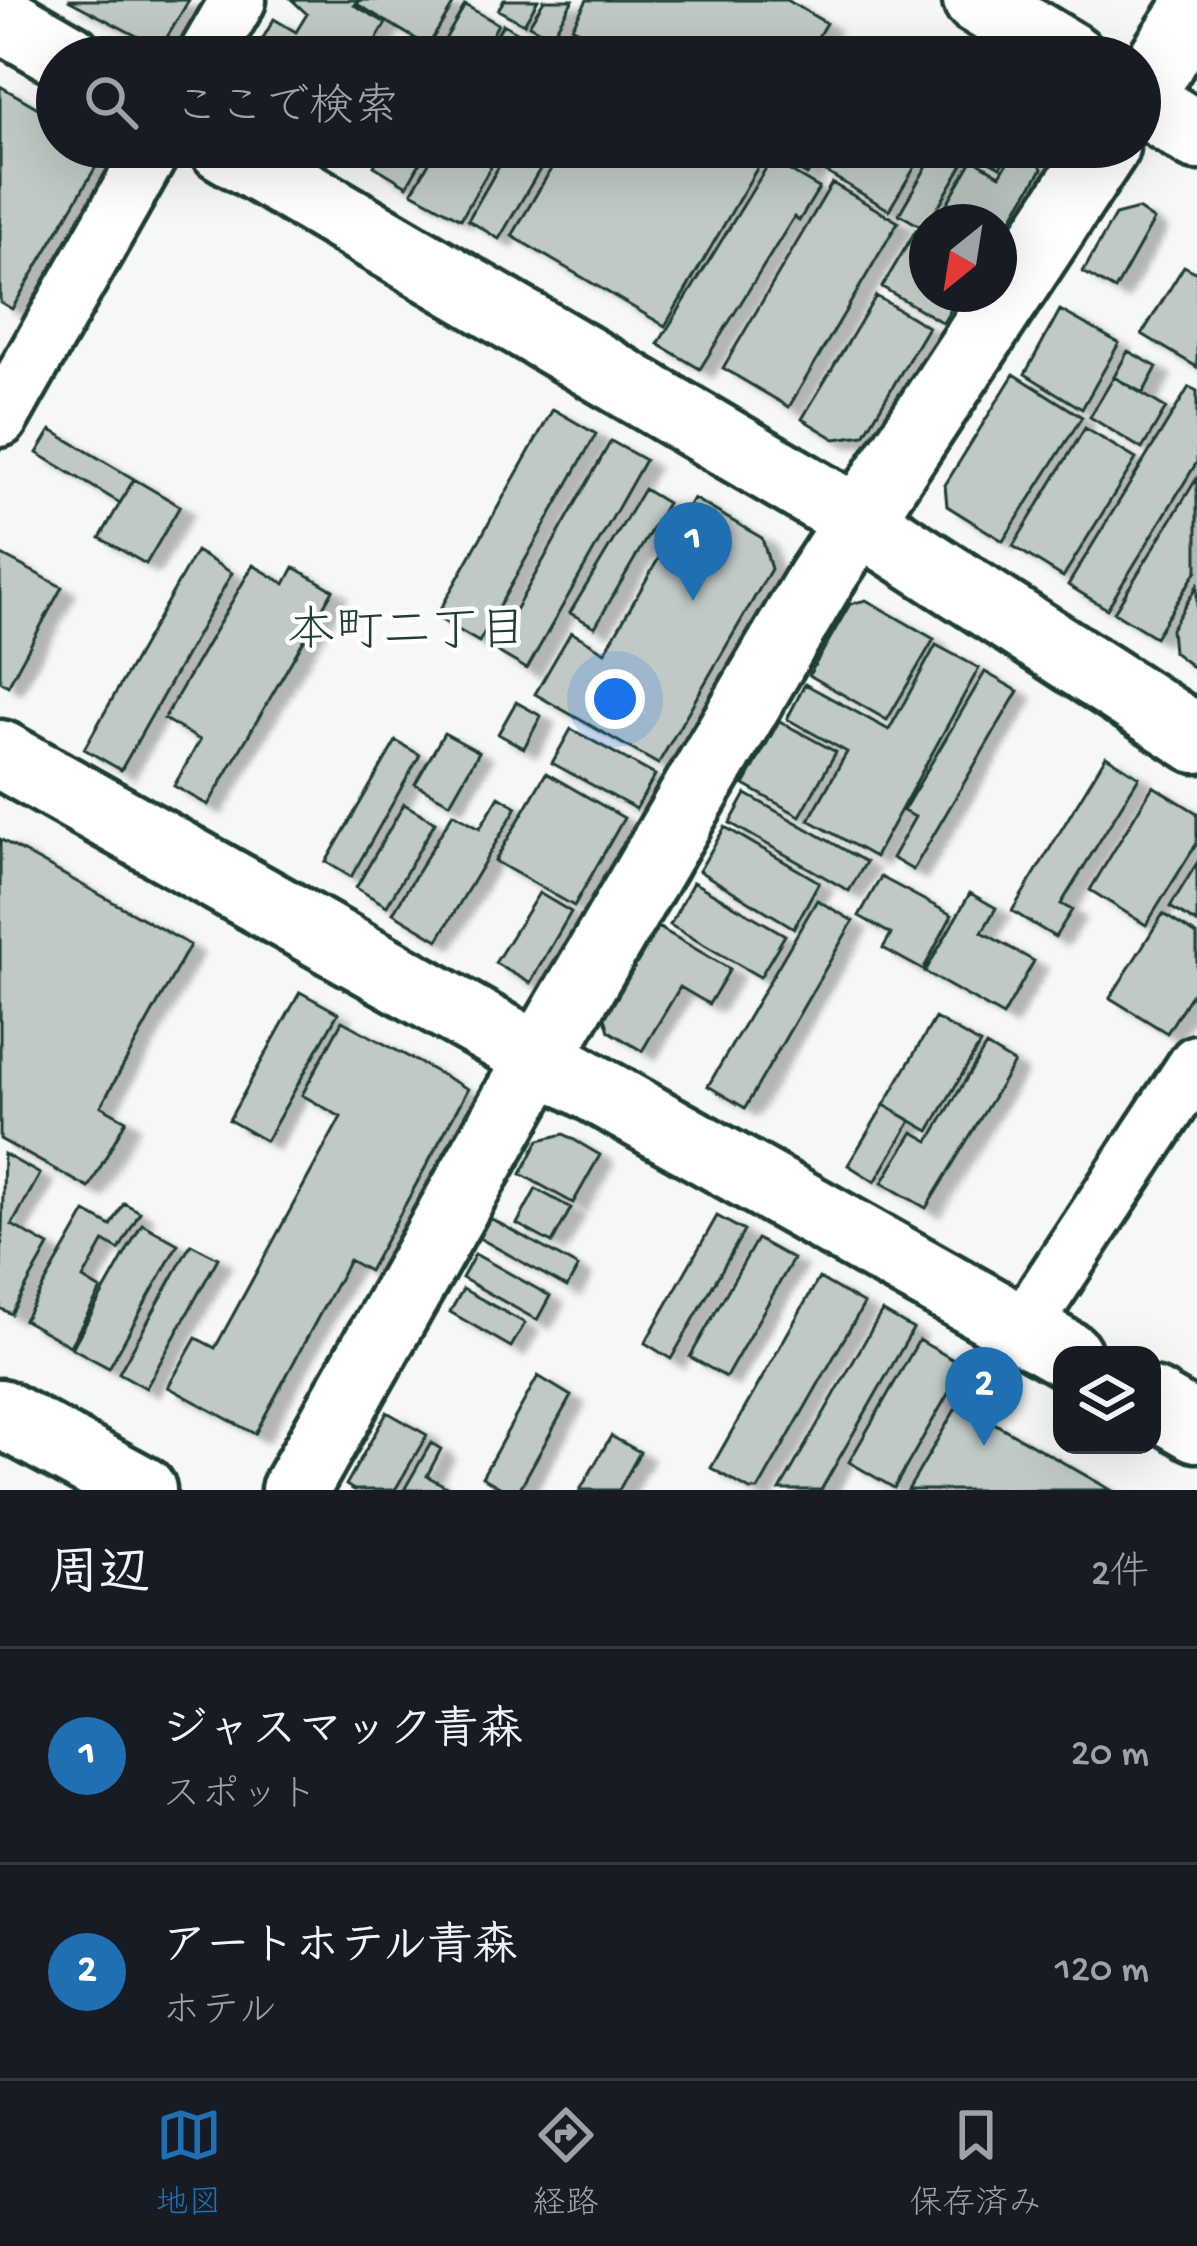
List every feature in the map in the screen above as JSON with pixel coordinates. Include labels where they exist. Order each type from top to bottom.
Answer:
[{"type":"street","points":[[217,36],[238,0]]},
{"type":"street","points":[[977,0],[1036,36]]},
{"type":"street","points":[[1161,63],[1197,7]]},
{"type":"street","points":[[0,17],[36,38]]},
{"type":"street","points":[[1161,111],[1197,136]]},
{"type":"street","points":[[0,418],[142,168]]},
{"type":"street","points":[[259,168],[860,521],[1197,740]]},
{"type":"street","points":[[295,1490],[541,1054],[860,521],[1091,168]]},
{"type":"street","points":[[0,754],[541,1054],[1045,1342],[1197,1063]]},
{"type":"street","points":[[1161,1407],[1197,1428]]},
{"type":"street","points":[[0,1414],[142,1490]]},
{"type":"building","points":[[68,0],[189,0],[168,36],[137,36]]},
{"type":"building","points":[[292,0],[358,0],[354,5],[386,23],[378,36],[264,36],[274,19],[296,32],[307,14]]},
{"type":"building","points":[[360,0],[456,0],[434,36],[411,36],[357,4]]},
{"type":"building","points":[[504,0],[538,0],[524,24],[498,10]]},
{"type":"building","points":[[544,0],[573,0],[552,36],[529,25]]},
{"type":"building","points":[[587,0],[787,0],[826,23],[818,36],[587,36],[572,27]]},
{"type":"building","points":[[465,5],[498,24],[491,36],[447,36]]},
{"type":"building","points":[[503,24],[524,36],[496,36]]},
{"type":"building","points":[[0,86],[36,107],[36,168],[95,168],[12,309],[0,302]]},
{"type":"building","points":[[377,168],[417,168],[407,186]]},
{"type":"building","points":[[426,168],[490,168],[461,219],[412,192]]},
{"type":"building","points":[[498,168],[541,168],[499,239],[468,220]]},
{"type":"building","points":[[552,168],[757,168],[665,326],[512,236]]},
{"type":"building","points":[[766,168],[785,168],[819,188],[799,221],[794,217],[700,369],[658,344]]},
{"type":"building","points":[[822,168],[914,168],[889,210]]},
{"type":"building","points":[[926,168],[961,168],[940,204],[909,204],[909,220],[899,214]]},
{"type":"building","points":[[968,168],[988,168],[1000,175],[1004,168],[1042,169],[1017,210],[1017,204],[947,204]]},
{"type":"building","points":[[832,183],[898,222],[789,407],[723,368]]},
{"type":"building","points":[[1138,209],[1154,220],[1115,290],[1083,272],[1115,215]]},
{"type":"building","points":[[909,242],[909,303],[882,287]]},
{"type":"building","points":[[1184,266],[1197,273],[1197,367],[1142,334]]},
{"type":"building","points":[[876,296],[928,327],[864,435],[835,439],[802,419]]},
{"type":"building","points":[[1060,310],[1119,343],[1082,409],[1025,374]]},
{"type":"building","points":[[924,312],[949,312],[943,323]]},
{"type":"building","points":[[1128,351],[1157,367],[1143,393],[1114,377]]},
{"type":"building","points":[[1014,374],[1082,417],[1003,541],[947,506],[945,485]]},
{"type":"building","points":[[1114,377],[1166,408],[1142,449],[1090,417]]},
{"type":"building","points":[[1189,387],[1197,391],[1197,462],[1107,609],[1068,585]]},
{"type":"building","points":[[553,409],[596,434],[479,642],[436,617]]},
{"type":"building","points":[[1085,428],[1136,459],[1063,577],[1013,546]]},
{"type":"building","points":[[51,430],[134,479],[120,503],[37,453]]},
{"type":"building","points":[[611,441],[645,460],[527,669],[493,649]]},
{"type":"building","points":[[1197,478],[1197,570],[1155,637],[1114,612]]},
{"type":"building","points":[[134,479],[180,506],[146,564],[100,538]]},
{"type":"building","points":[[644,489],[667,503],[595,627],[570,613]]},
{"type":"building","points":[[693,498],[762,538],[771,569],[658,764],[535,694],[571,632],[605,652]]},
{"type":"building","points":[[196,551],[232,573],[121,770],[84,749]]},
{"type":"building","points":[[0,554],[62,587],[8,686],[0,681]]},
{"type":"building","points":[[253,565],[285,584],[294,567],[333,590],[208,805],[174,786],[200,740],[164,719]]},
{"type":"building","points":[[1197,586],[1194,668],[1173,652],[1171,629]]},
{"type":"building","points":[[866,600],[934,639],[887,720],[809,675],[850,604]]},
{"type":"building","points":[[936,645],[979,668],[875,857],[809,820],[847,752],[787,719],[805,684],[889,730]]},
{"type":"building","points":[[985,672],[1018,691],[913,870],[892,858],[915,817],[903,811]]},
{"type":"building","points":[[516,702],[541,716],[524,748],[498,734]]},
{"type":"building","points":[[779,721],[836,752],[800,816],[744,785]]},
{"type":"building","points":[[571,729],[655,775],[636,809],[552,763]]},
{"type":"building","points":[[444,733],[479,752],[450,803],[415,784]]},
{"type":"building","points":[[396,741],[420,755],[351,877],[326,862]]},
{"type":"building","points":[[1106,756],[1139,777],[1061,904],[1072,910],[1055,937],[1012,911]]},
{"type":"building","points":[[546,773],[624,818],[574,906],[495,861]]},
{"type":"building","points":[[1153,786],[1197,813],[1197,843],[1146,925],[1090,890]]},
{"type":"building","points":[[746,794],[866,862],[849,891],[730,823]]},
{"type":"building","points":[[499,796],[517,807],[438,940],[393,913],[453,813],[480,828]]},
{"type":"building","points":[[404,804],[435,822],[387,906],[356,888]]},
{"type":"building","points":[[725,827],[819,882],[794,928],[699,871]]},
{"type":"building","points":[[0,839],[190,945],[101,1106],[126,1120],[89,1188],[0,1139]]},
{"type":"building","points":[[1197,863],[1197,923],[1170,907]]},
{"type":"building","points":[[881,877],[952,915],[923,970],[883,948],[891,934],[859,916]]},
{"type":"building","points":[[693,882],[785,935],[760,977],[670,925]]},
{"type":"building","points":[[539,893],[571,912],[530,983],[495,963]]},
{"type":"building","points":[[970,893],[996,908],[982,932],[1034,961],[1003,1016],[925,972]]},
{"type":"building","points":[[817,900],[853,921],[745,1108],[708,1086]]},
{"type":"building","points":[[1163,914],[1197,935],[1197,985],[1167,1033],[1110,998]]},
{"type":"building","points":[[658,927],[730,969],[709,1004],[680,987],[642,1051],[609,1031],[605,1018]]},
{"type":"building","points":[[300,992],[338,1013],[266,1141],[229,1120]]},
{"type":"building","points":[[935,1018],[980,1044],[929,1131],[884,1105]]},
{"type":"building","points":[[342,1021],[468,1089],[369,1271],[349,1260],[255,1434],[168,1387],[196,1338],[215,1348],[341,1117],[302,1095]]},
{"type":"building","points":[[986,1046],[1014,1063],[926,1208],[882,1183],[913,1132],[929,1141]]},
{"type":"building","points":[[884,1105],[911,1121],[875,1182],[848,1165]]},
{"type":"building","points":[[564,1134],[600,1155],[573,1203],[521,1174],[539,1140]]},
{"type":"building","points":[[4,1154],[40,1174],[12,1225],[49,1246],[11,1314],[0,1308]]},
{"type":"building","points":[[536,1189],[571,1208],[552,1243],[517,1224]]},
{"type":"building","points":[[124,1203],[140,1212],[119,1250],[104,1241],[83,1279],[101,1290],[70,1346],[24,1320],[86,1212],[111,1226]]},
{"type":"building","points":[[717,1216],[744,1231],[671,1359],[645,1343]]},
{"type":"building","points":[[490,1218],[578,1267],[567,1287],[479,1238]]},
{"type":"building","points":[[142,1224],[178,1244],[109,1368],[72,1348]]},
{"type":"building","points":[[757,1239],[793,1259],[726,1377],[690,1357]]},
{"type":"building","points":[[191,1244],[218,1258],[146,1388],[119,1373]]},
{"type":"building","points":[[475,1254],[550,1296],[537,1320],[462,1278]]},
{"type":"building","points":[[819,1278],[864,1304],[758,1490],[750,1490],[711,1468]]},
{"type":"building","points":[[463,1289],[525,1323],[511,1347],[450,1312]]},
{"type":"building","points":[[882,1311],[913,1329],[821,1490],[780,1490]]},
{"type":"building","points":[[919,1340],[964,1366],[894,1488],[849,1462]]},
{"type":"building","points":[[538,1376],[571,1396],[519,1490],[505,1490],[482,1477]]},
{"type":"building","points":[[959,1403],[1111,1490],[908,1490]]},
{"type":"building","points":[[387,1412],[427,1435],[395,1490],[354,1490],[346,1485]]},
{"type":"building","points":[[611,1436],[640,1452],[619,1490],[580,1490]]},
{"type":"building","points":[[431,1443],[441,1449],[427,1476],[452,1490],[404,1490]]},
{"type":"place","name":"ジャスマック青森","points":[[693,601]]},
{"type":"place","name":"アートホテル青森","points":[[984,1446]]},
{"type":"district","name":"本町二丁目","points":[[407,627]]}]
